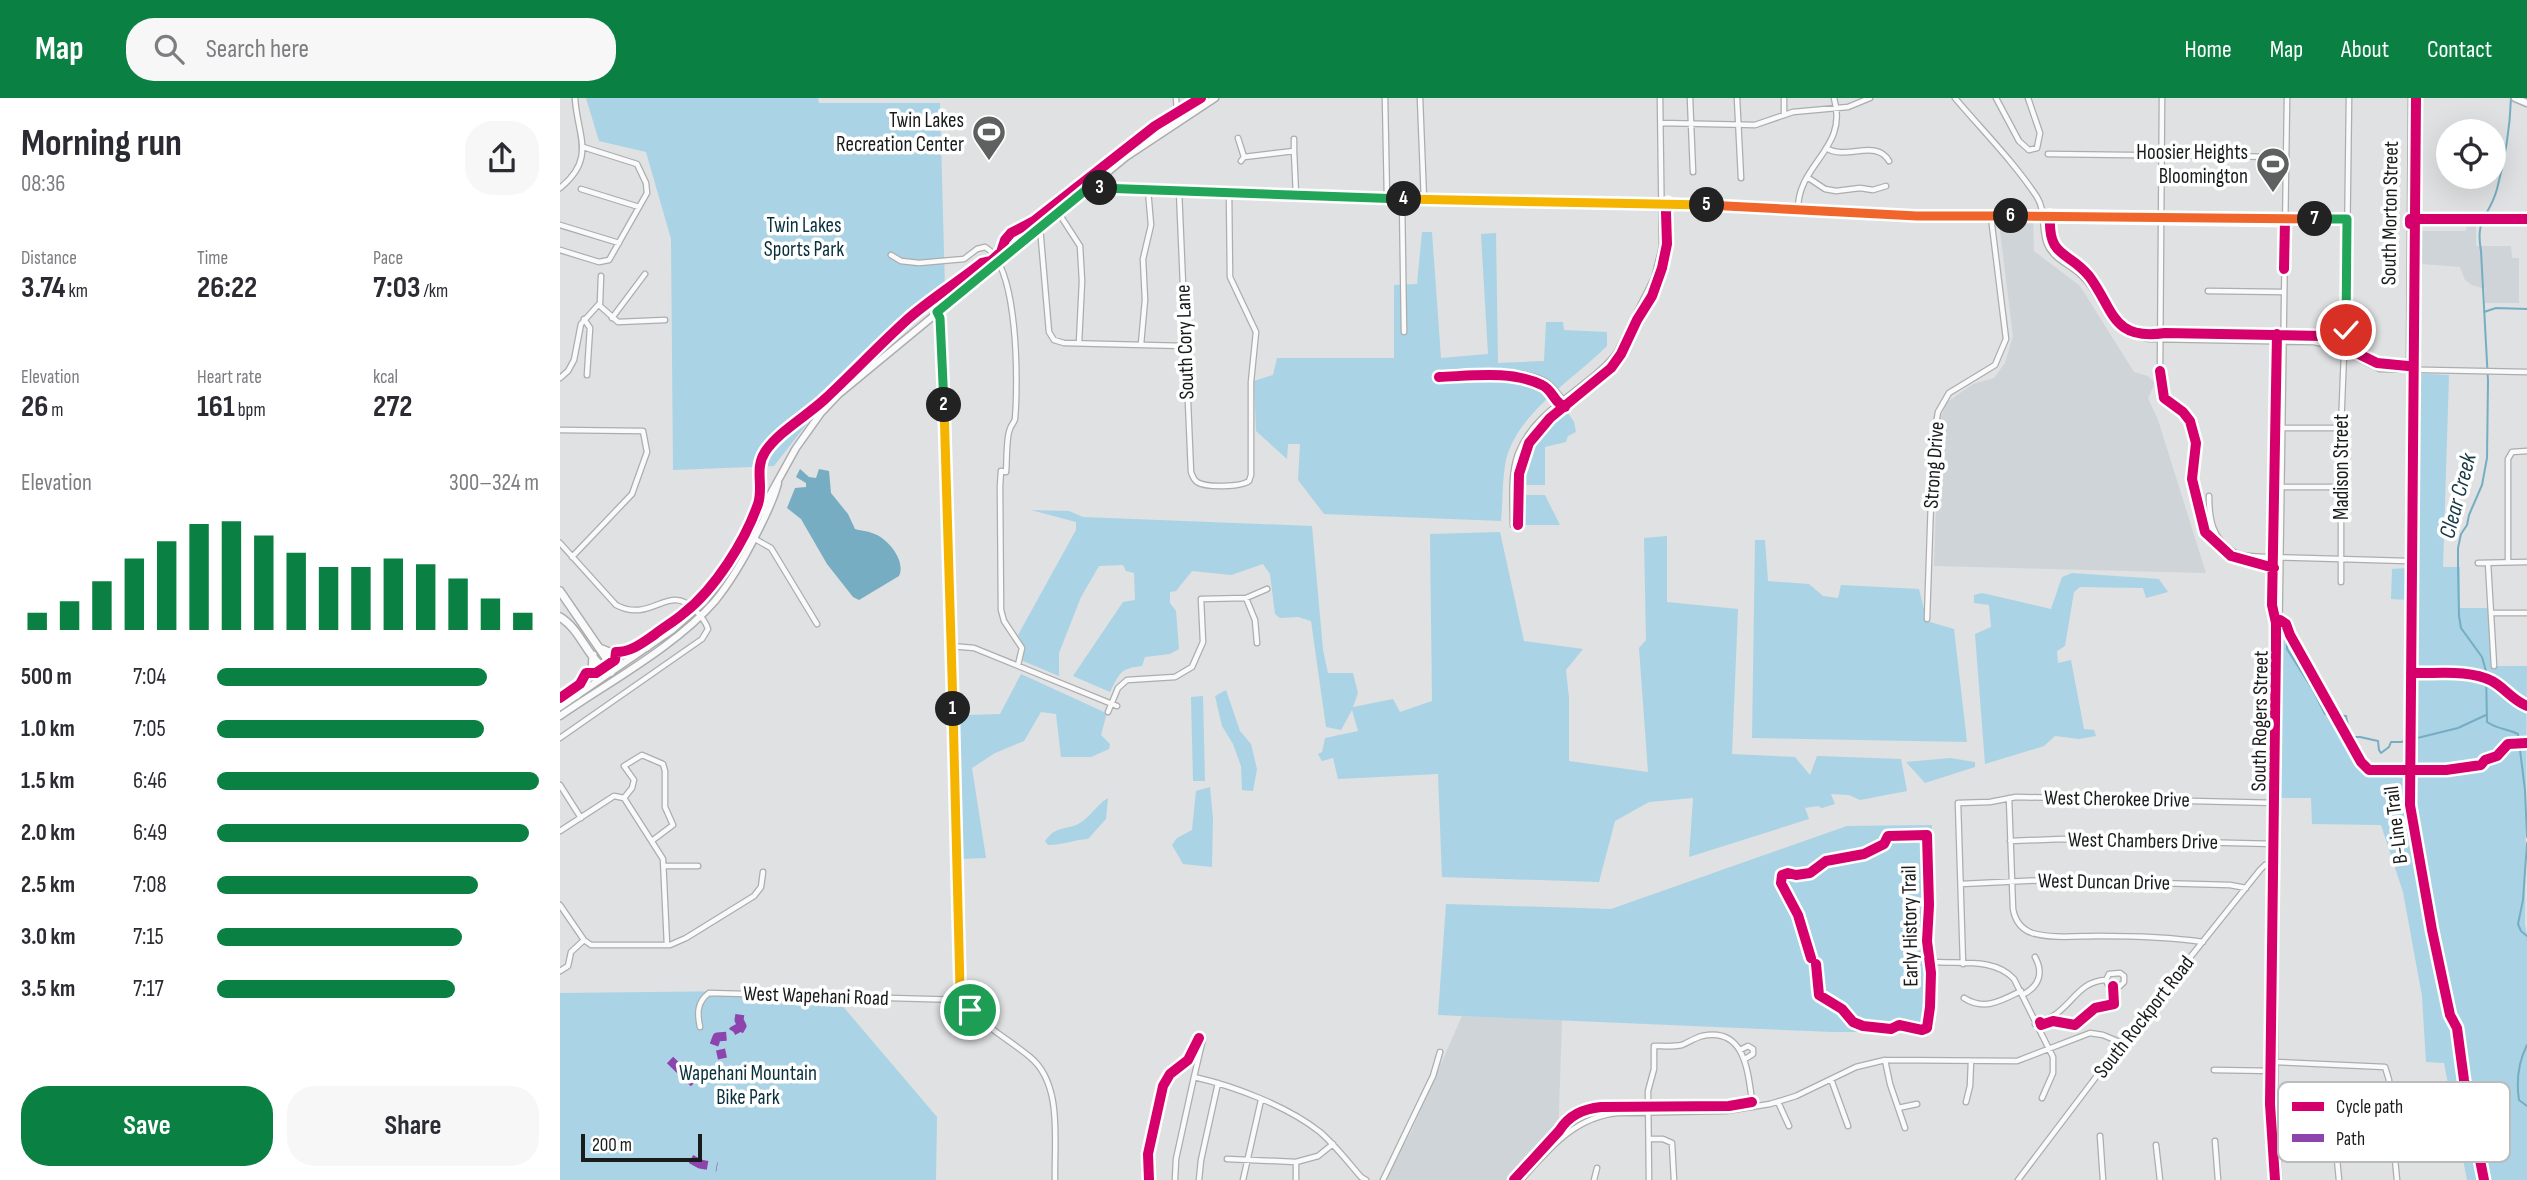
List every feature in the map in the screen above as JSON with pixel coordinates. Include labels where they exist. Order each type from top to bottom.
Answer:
[{"type":"highway","points":[[560,591],[606,658],[613,675]]},
{"type":"highway","points":[[560,617],[574,627],[593,655],[613,675]]},
{"type":"highway","points":[[598,646],[620,656],[648,647]]},
{"type":"highway","points":[[577,695],[592,673],[593,655]]},
{"type":"main road","points":[[560,707],[673,638],[698,613],[751,537],[775,484],[796,448],[826,408],[853,381],[1149,140],[1215,98]]},
{"type":"main road","points":[[560,716],[648,647],[698,613]]},
{"type":"street","points":[[560,187],[577,169],[583,147],[575,98]]},
{"type":"street","points":[[1176,98],[1177,111],[1182,119]]},
{"type":"street","points":[[1384,98],[1387,198]]},
{"type":"street","points":[[1420,98],[1424,200]]},
{"type":"street","points":[[1513,525],[1514,471],[1518,453],[1527,436],[1543,418],[1612,358],[1657,269],[1662,247],[1663,203],[1660,98]]},
{"type":"street","points":[[1690,98],[1693,172]]},
{"type":"street","points":[[1737,98],[1741,178]]},
{"type":"street","points":[[1784,98],[1784,114]]},
{"type":"street","points":[[1798,209],[1801,188],[1836,129],[1837,108],[1834,98]]},
{"type":"street","points":[[1661,123],[1755,125],[1800,110],[1855,106],[1870,98]]},
{"type":"street","points":[[1955,98],[2040,200],[2046,242],[2051,252],[2082,276],[2116,326],[2136,337],[2325,343],[2380,369],[2527,372]]},
{"type":"street","points":[[1996,98],[2019,141],[2029,150],[2037,148],[2040,133],[2028,98]]},
{"type":"street","points":[[2160,371],[2162,98]]},
{"type":"street","name":"South Rogers Street","points":[[2279,1180],[2275,1108],[2276,844],[2287,98]]},
{"type":"street","points":[[2346,330],[2349,98]]},
{"type":"street","name":"South Morton Street","points":[[2409,370],[2411,98]]},
{"type":"street","points":[[1238,138],[1242,159],[1294,151]]},
{"type":"street","points":[[1294,139],[1296,195]]},
{"type":"street","points":[[560,250],[602,262],[611,258],[647,189],[639,166],[583,147]]},
{"type":"street","points":[[1826,148],[1845,154],[1875,150],[1883,153],[1889,161]]},
{"type":"street","points":[[2048,154],[2286,156]]},
{"type":"street","points":[[1807,177],[1825,189],[1836,191],[1860,188],[1873,190],[1886,186]]},
{"type":"street","points":[[1093,184],[1099,188],[1148,190],[1424,200],[1663,203],[1912,216],[2347,219]]},
{"type":"street","points":[[581,189],[639,207]]},
{"type":"street","points":[[1141,344],[1145,300],[1143,258],[1152,225],[1148,190]]},
{"type":"street","name":"South Cory Lane","points":[[1179,191],[1190,469],[1194,479],[1206,485],[1241,485],[1249,481],[1251,475],[1251,382],[1256,332],[1230,276],[1229,193]]},
{"type":"street","points":[[1402,199],[1404,332]]},
{"type":"street","points":[[1058,212],[1080,246],[1082,281],[1079,342]]},
{"type":"street","name":"Strong Drive","points":[[1927,619],[1933,442],[1938,412],[1949,393],[1995,365],[2006,340],[1991,217]]},
{"type":"street","points":[[2410,219],[2527,219]]},
{"type":"street","points":[[560,225],[619,243]]},
{"type":"street","points":[[1040,227],[1049,332],[1054,340],[1059,343],[1185,346]]},
{"type":"street","points":[[891,254],[901,261],[919,263],[964,259],[977,249],[985,247],[992,252],[1009,290],[1016,365],[1014,421],[1009,429],[1006,472],[1001,471],[999,486],[1001,610],[1004,621],[1021,648],[1018,666]]},
{"type":"street","points":[[612,318],[645,274]]},
{"type":"street","points":[[560,378],[573,363],[578,332],[584,319],[599,304],[602,296],[601,276]]},
{"type":"street","points":[[2208,291],[2284,292]]},
{"type":"street","points":[[599,304],[612,318],[621,322],[665,320]]},
{"type":"street","points":[[937,312],[940,318],[945,442],[960,983],[963,1000],[973,1014],[1035,1061],[1047,1078],[1054,1107],[1055,1180]]},
{"type":"street","points":[[584,319],[590,328],[587,375]]},
{"type":"street","name":"Madison Street","points":[[2341,582],[2344,353]]},
{"type":"street","points":[[1440,373],[1490,372],[1533,377],[1549,384],[1564,401]]},
{"type":"street","points":[[2283,428],[2341,428]]},
{"type":"street","points":[[560,430],[643,431],[647,452],[632,494],[572,557]]},
{"type":"street","points":[[2508,562],[2508,459],[2512,452],[2527,451]]},
{"type":"street","points":[[2281,486],[2341,487]]},
{"type":"street","points":[[2209,496],[2214,533],[2234,552],[2280,557],[2407,561]]},
{"type":"street","points":[[751,537],[771,548],[817,624]]},
{"type":"street","points":[[560,543],[606,597],[621,608],[645,610],[676,598],[686,601],[708,625],[705,637],[560,738]]},
{"type":"street","points":[[2478,563],[2527,562]]},
{"type":"street","points":[[2488,563],[2494,666]]},
{"type":"street","points":[[1108,712],[1114,705],[1118,688],[1127,680],[1175,677],[1192,667],[1203,642],[1201,598],[1246,598],[1268,589]]},
{"type":"street","points":[[1246,598],[1255,620],[1257,643]]},
{"type":"street","points":[[2492,613],[2527,613]]},
{"type":"street","points":[[951,646],[974,648],[1114,705]]},
{"type":"street","points":[[624,797],[632,788],[634,780],[624,766],[642,755],[663,764],[665,807],[673,825],[653,841]]},
{"type":"street","points":[[560,786],[580,818]]},
{"type":"street","points":[[560,831],[614,796],[624,797]]},
{"type":"street","points":[[624,797],[662,855],[667,945]]},
{"type":"street","points":[[2009,797],[2013,909],[2020,926],[2031,933],[2204,942]]},
{"type":"street","name":"West Cherokee Drive","points":[[1961,884],[1958,803],[1990,802],[2009,797],[2277,803]]},
{"type":"street","name":"West Chambers Drive","points":[[2010,841],[2062,839],[2276,844]]},
{"type":"street","name":"South Rockport Road","points":[[2018,1180],[2122,1043],[2263,867],[2276,862]]},
{"type":"street","points":[[664,866],[698,866]]},
{"type":"street","points":[[560,905],[584,940],[591,944],[667,945],[686,938],[754,896],[761,887],[763,872]]},
{"type":"street","points":[[1961,884],[1963,964]]},
{"type":"street","name":"West Duncan Drive","points":[[1961,884],[2174,884],[2230,885],[2246,888]]},
{"type":"street","points":[[560,971],[568,966],[571,952],[584,940]]},
{"type":"street","points":[[1964,998],[1984,1005],[2033,988],[2039,979],[2039,967],[2035,957]]},
{"type":"street","points":[[1935,962],[1991,965],[2011,976],[2053,1057],[2053,1070],[2042,1098]]},
{"type":"street","points":[[2035,1024],[2055,1015],[2085,985],[2106,980]]},
{"type":"street","name":"West Wapehani Road","points":[[700,1027],[698,1009],[702,998],[709,993],[963,1000]]},
{"type":"street","points":[[1521,1180],[1560,1138],[1583,1122],[1610,1114],[1726,1111],[1753,1107],[1778,1102],[1864,1065],[1885,1060],[2017,1061],[2090,1033],[2103,1034],[2122,1043]]},
{"type":"street","points":[[1649,1180],[1648,1087],[1654,1069],[1654,1046],[1680,1045],[1712,1035],[1725,1038],[1740,1050],[1745,1059],[1753,1107]]},
{"type":"street","points":[[1175,1180],[1176,1158],[1203,1039]]},
{"type":"street","points":[[1740,1050],[1746,1046],[1752,1049],[1753,1054],[1745,1059]]},
{"type":"street","points":[[1383,1180],[1433,1076],[1440,1052]]},
{"type":"street","points":[[1885,1060],[1905,1128]]},
{"type":"street","points":[[1966,1102],[1971,1061]]},
{"type":"street","points":[[2275,1062],[2385,1067],[2389,1082]]},
{"type":"street","points":[[2214,1070],[2275,1071]]},
{"type":"street","points":[[1194,1077],[1238,1088],[1306,1122],[1333,1144],[1366,1180]]},
{"type":"street","points":[[1831,1079],[1848,1126]]},
{"type":"street","points":[[1199,1180],[1218,1083]]},
{"type":"street","points":[[1242,1180],[1261,1100]]},
{"type":"street","points":[[1778,1102],[1789,1126]]},
{"type":"street","points":[[1898,1108],[1917,1104]]},
{"type":"street","points":[[2101,1136],[2103,1180]]},
{"type":"street","points":[[1649,1139],[1672,1143],[1674,1180]]},
{"type":"street","points":[[2215,1141],[2218,1180]]},
{"type":"street","points":[[1227,1159],[1296,1162],[1318,1156],[1333,1144]]},
{"type":"street","points":[[2156,1145],[2160,1180]]},
{"type":"street","points":[[1296,1162],[1296,1180]]},
{"type":"street","points":[[2337,1162],[2339,1180]]},
{"type":"street","points":[[2395,1162],[2397,1180]]},
{"type":"street","points":[[1594,1180],[1597,1168]]},
{"type":"shaded area","points":[[2006,220],[2033,221],[2034,251],[2080,286],[2134,372],[2148,376],[2155,383],[2148,398],[2158,420],[2206,573],[1934,566],[1939,422],[1946,403],[1973,384],[1994,378],[2005,363],[2013,336],[1999,223]]},
{"type":"shaded area","points":[[2467,225],[2476,225],[2476,246],[2511,246],[2512,258],[2519,258],[2519,303],[2485,303],[2485,289],[2465,280],[2460,267],[2422,264],[2422,231],[2466,231]]},
{"type":"shaded area","points":[[800,469],[809,477],[816,478],[819,469],[829,471],[831,493],[848,514],[855,529],[877,535],[891,547],[900,564],[899,576],[859,600],[853,597],[827,564],[801,519],[787,508],[795,488],[806,487],[806,483],[796,477]]},
{"type":"shaded area","points":[[1462,1016],[1562,1020],[1558,1140],[1520,1180],[1382,1180],[1411,1132]]},
{"type":"green space","name":"Twin Lakes Sports Park","points":[[586,98],[818,98],[819,103],[940,103],[945,290],[823,403],[774,466],[673,470],[671,239],[646,152],[599,141]]},
{"type":"green space","points":[[1422,232],[1432,232],[1441,358],[1488,354],[1481,234],[1496,233],[1498,363],[1544,361],[1546,322],[1563,322],[1564,330],[1607,332],[1607,346],[1534,412],[1512,443],[1505,467],[1501,521],[1324,514],[1298,480],[1300,444],[1288,444],[1287,459],[1256,431],[1254,381],[1273,375],[1277,358],[1394,358],[1394,285],[1417,284]]},
{"type":"green space","points":[[2407,373],[2449,375],[2443,567],[2460,567],[2460,608],[2490,608],[2495,666],[2527,666],[2527,1180],[2467,1180],[2463,1162],[2510,1162],[2510,1082],[2448,1082],[2444,1063],[2426,1062],[2422,996],[2403,892],[2381,825],[2312,824],[2311,798],[2281,798],[2283,616],[2372,767],[2405,767],[2407,600],[2391,599],[2392,569],[2407,568]]},
{"type":"green space","points":[[1566,410],[1574,422],[1576,432],[1568,436],[1566,442],[1545,447],[1545,485],[1521,485],[1524,461],[1533,442],[1547,425]]},
{"type":"green space","points":[[1521,495],[1545,495],[1560,525],[1519,525]]},
{"type":"green space","points":[[1031,510],[1069,511],[1083,517],[1312,526],[1323,650],[1328,673],[1353,673],[1358,693],[1353,707],[1393,699],[1400,712],[1432,701],[1430,534],[1500,532],[1524,641],[1583,649],[1566,670],[1569,761],[1648,772],[1639,648],[1646,640],[1644,538],[1667,536],[1667,602],[1738,609],[1732,754],[1795,757],[1810,775],[1817,756],[1901,759],[1907,791],[1860,800],[1849,795],[1831,794],[1835,804],[1822,808],[1805,808],[1809,819],[1689,857],[1693,798],[1649,802],[1615,821],[1599,882],[1442,877],[1438,774],[1338,779],[1333,758],[1322,761],[1318,754],[1322,752],[1325,738],[1358,731],[1352,710],[1341,730],[1326,727],[1311,621],[1298,617],[1280,618],[1275,614],[1270,574],[1263,564],[1231,575],[1192,571],[1176,591],[1170,592],[1170,603],[1176,611],[1179,649],[1170,654],[1145,657],[1142,666],[1129,668],[1121,673],[1110,692],[1073,676],[1123,602],[1135,600],[1134,573],[1126,571],[1123,565],[1099,566],[1081,597],[1059,653],[1059,676],[1023,661],[1024,646],[1018,635],[1076,530],[1076,522]]},
{"type":"green space","points":[[1755,540],[1765,540],[1768,581],[1809,584],[1823,596],[1838,598],[1841,585],[1919,589],[1927,621],[1954,629],[1967,742],[1752,738]]},
{"type":"green space","points":[[2072,573],[2159,579],[2168,592],[2146,598],[2143,588],[2080,587],[2074,592],[2065,646],[2057,651],[2058,663],[2071,660],[2084,729],[2094,730],[2096,736],[2079,739],[2055,736],[2044,746],[1985,764],[1975,634],[1991,627],[1989,605],[1974,603],[1974,595],[1982,593],[2051,609],[2062,577]]},
{"type":"green space","points":[[1021,674],[1104,712],[1106,716],[1101,735],[1110,744],[1109,749],[1091,757],[1061,757],[1056,714],[1041,712],[1024,741],[995,753],[972,768],[986,858],[960,859],[956,704],[962,704],[968,715],[1000,714]]},
{"type":"green space","points":[[1226,690],[1240,731],[1251,744],[1257,769],[1253,791],[1242,790],[1241,766],[1233,744],[1222,726],[1215,696]]},
{"type":"green space","points":[[1203,696],[1205,781],[1193,781],[1191,697]]},
{"type":"green space","points":[[1950,758],[1975,762],[1975,767],[1925,783],[1906,762]]},
{"type":"green space","points":[[1210,787],[1213,818],[1212,867],[1183,864],[1172,845],[1177,838],[1192,830],[1196,791]]},
{"type":"green space","points":[[1108,798],[1106,819],[1088,839],[1053,845],[1048,845],[1045,841],[1057,830],[1082,821]]},
{"type":"green space","points":[[1932,825],[1932,1032],[1833,1032],[1438,1015],[1446,904],[1611,909],[1847,826]]},
{"type":"green space","name":"Wapehani Mountain Bike Park","points":[[829,990],[937,1117],[936,1180],[560,1180],[560,993]]},
{"type":"waterway","name":"Clear Creek","points":[[2511,98],[2500,178],[2480,231],[2488,381],[2487,458],[2482,485],[2461,534],[2458,548],[2459,616],[2461,628],[2482,657],[2486,671],[2487,722],[2518,734],[2527,837]]},
{"type":"waterway","points":[[2484,312],[2496,308],[2527,309]]},
{"type":"waterway","points":[[2287,642],[2287,649],[2325,714],[2346,716],[2350,737],[2378,741],[2381,753],[2391,742],[2458,728],[2486,715]]},
{"type":"waterway","name":"Clear Creek","points":[[2527,843],[2523,900],[2518,924],[2527,936]]},
{"type":"waterway","name":"Clear Creek","points":[[2527,1045],[2518,1072],[2519,1100],[2527,1106]]},
{"type":"marked path","points":[[739,1031],[742,1026],[739,1020],[741,1007]]},
{"type":"marked path","points":[[714,1045],[717,1037],[730,1036],[742,1026]]},
{"type":"marked path","points":[[717,1055],[726,1053]]},
{"type":"marked path","points":[[670,1060],[694,1083]]},
{"type":"marked path","points":[[691,1159],[700,1164],[717,1167]]},
{"type":"cycle path","points":[[560,698],[580,684],[586,673],[596,673],[615,660],[616,652],[631,649],[681,616],[718,578],[737,548],[758,504],[762,458],[777,438],[825,399],[918,311],[982,263],[991,261],[1001,252],[1011,233],[1034,221],[1155,126],[1201,98]]},
{"type":"cycle path","name":"B-Line Trail","points":[[2416,98],[2410,805],[2432,930],[2450,1015],[2457,1028],[2464,1082]]},
{"type":"cycle path","points":[[1518,525],[1519,474],[1529,443],[1550,418],[1611,368],[1652,296],[1667,244],[1668,203]]},
{"type":"cycle path","points":[[2043,216],[2285,220],[2284,269]]},
{"type":"cycle path","points":[[2050,216],[2050,230],[2056,247],[2089,276],[2116,320],[2134,332],[2322,336],[2377,363],[2408,366]]},
{"type":"cycle path","points":[[2410,224],[2410,219],[2527,219]]},
{"type":"cycle path","points":[[2275,1180],[2270,1104],[2276,644],[2276,623],[2272,605],[2277,334]]},
{"type":"cycle path","points":[[2160,371],[2164,398],[2183,412],[2190,421],[2196,443],[2192,479],[2205,532],[2231,556],[2274,568]]},
{"type":"cycle path","points":[[1439,377],[1518,377],[1546,387],[1558,403],[1565,407]]},
{"type":"cycle path","points":[[2280,620],[2286,624],[2361,762],[2369,770],[2446,770],[2481,765],[2485,760],[2497,756],[2508,744],[2527,743]]},
{"type":"cycle path","points":[[2411,673],[2463,673],[2483,677],[2527,706]]},
{"type":"cycle path","name":"Early History Trail","points":[[1811,958],[1798,915],[1781,883],[1782,875],[1810,873],[1826,861],[1864,854],[1884,844],[1888,836],[1927,835],[1927,941],[1931,973],[1927,1028],[1922,1030],[1899,1025],[1891,1029],[1863,1026],[1853,1022],[1842,1009],[1819,995],[1816,964]]},
{"type":"cycle path","points":[[2040,1022],[2041,1025],[2053,1021],[2075,1025],[2095,1008],[2114,1004],[2113,986]]},
{"type":"cycle path","points":[[1149,1180],[1148,1154],[1163,1086],[1170,1074],[1188,1060],[1199,1038]]},
{"type":"cycle path","points":[[1514,1180],[1567,1121],[1588,1109],[1729,1106],[1752,1102]]},
{"type":"cycle path","name":"B-Line Trail","points":[[2480,1162],[2484,1180]]},
{"type":"place","name":"Twin Lakes Recreation Center","points":[[989,162]]},
{"type":"place","name":"Hoosier Heights Bloomington","points":[[2273,194]]},
{"type":"route","points":[[970,1010],[963,1000],[960,988],[951,581],[940,318],[937,312],[1093,184],[1099,188],[1420,200],[1663,203],[1917,216],[2347,219],[2346,330]]}]
